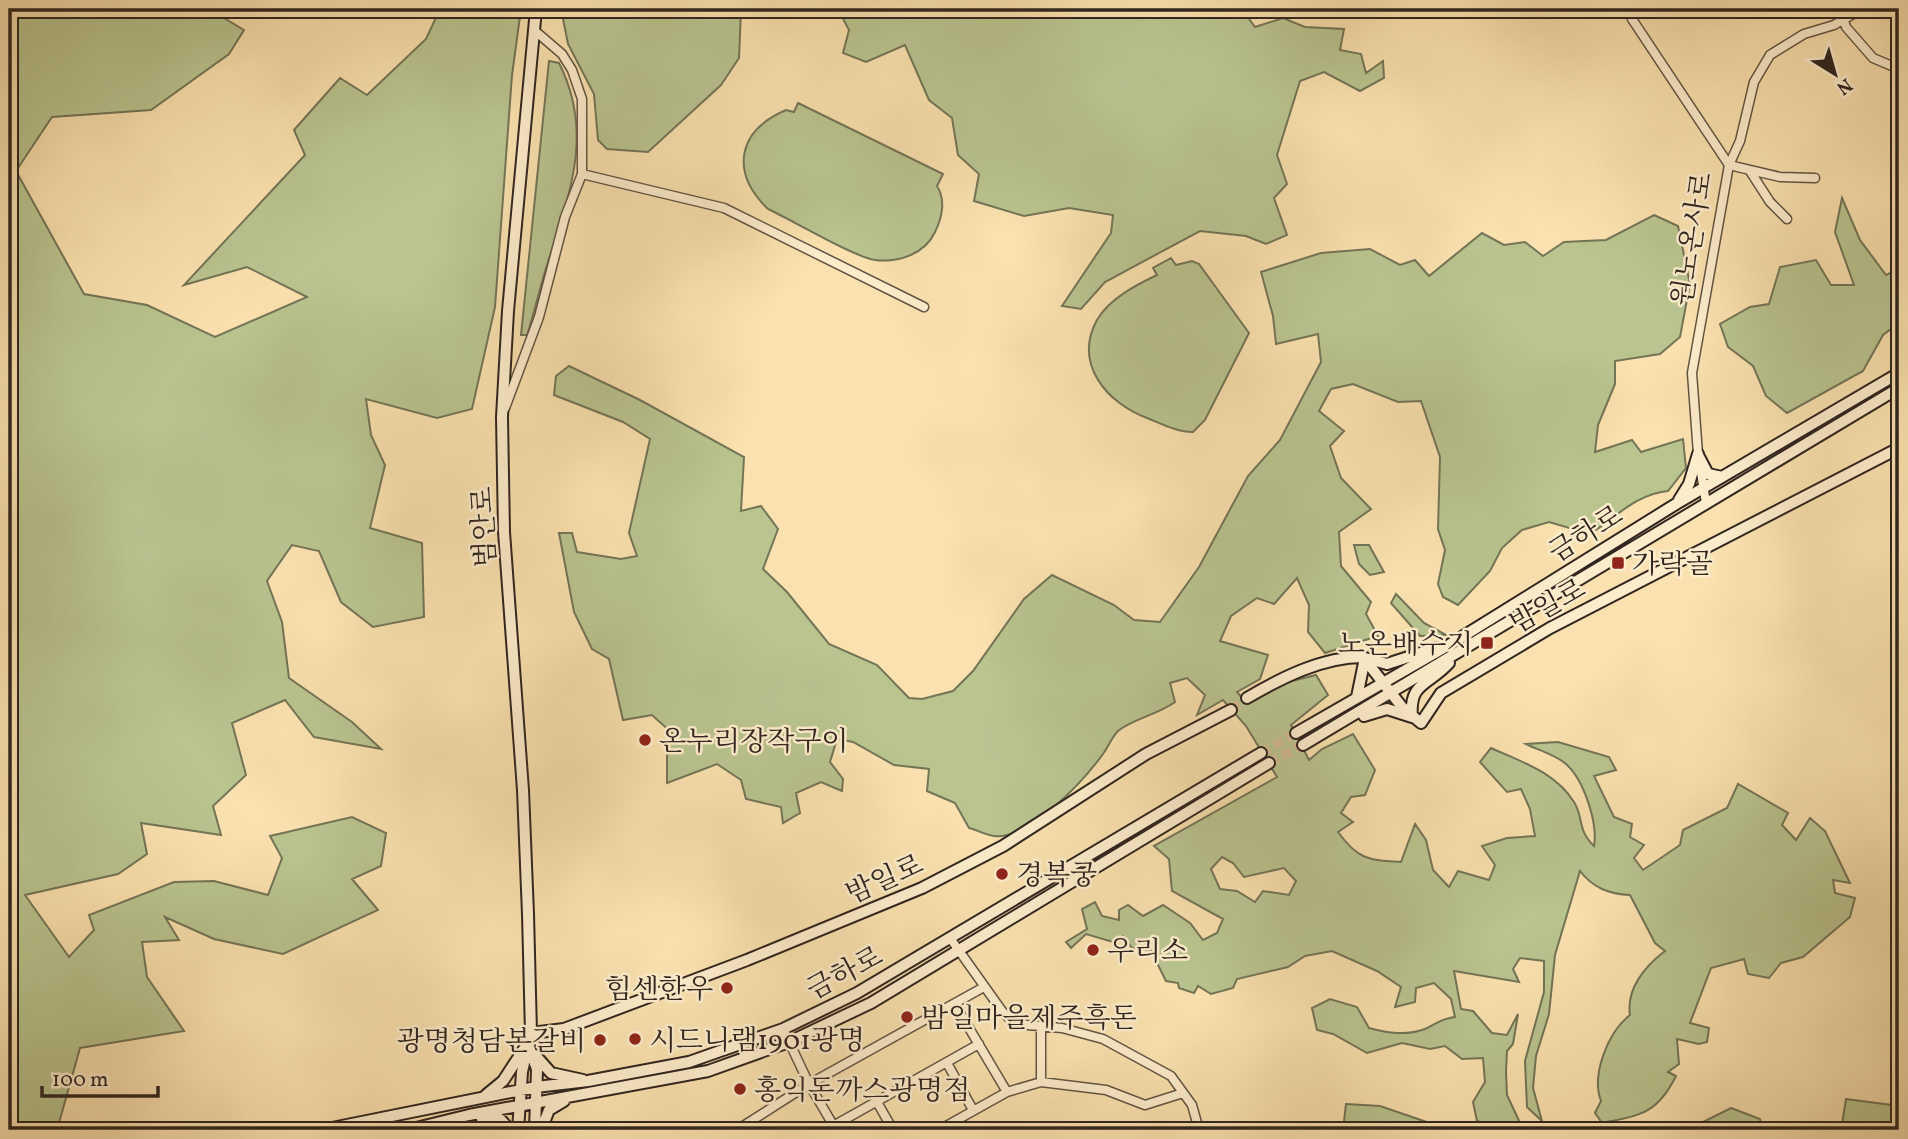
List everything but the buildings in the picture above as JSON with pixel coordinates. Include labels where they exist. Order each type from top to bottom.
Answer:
[{"type":"main road","name":"범안로","points":[[518,1130],[518,1106],[529,1038],[523,790],[504,532],[502,417],[508,311],[536,9]]},
{"type":"main road","name":"금하로","points":[[1296,733],[1449,645],[1676,504],[1899,373]]},
{"type":"main road","name":"금하로","points":[[1303,745],[1899,388]]},
{"type":"main road","name":"밤일로","points":[[1412,717],[1421,723],[1441,693],[1550,628],[1899,448]]},
{"type":"main road","points":[[1698,454],[1708,474],[1722,477]]},
{"type":"main road","points":[[1676,504],[1687,488],[1698,454]]},
{"type":"main road","points":[[1247,698],[1283,676],[1342,659],[1365,657],[1387,664],[1449,645]]},
{"type":"main road","points":[[1412,717],[1410,701],[1414,690],[1440,673],[1458,654]]},
{"type":"main road","points":[[1365,657],[1412,717]]},
{"type":"main road","points":[[1357,697],[1365,657]]},
{"type":"main road","points":[[1334,726],[1382,709],[1412,717]]},
{"type":"main road","name":"밤일로","points":[[529,1038],[564,1029],[747,960],[922,888],[1003,846],[1146,754],[1231,710]]},
{"type":"main road","name":"금하로","points":[[322,1130],[536,1087],[588,1081],[700,1059],[783,1029],[857,993],[1261,753]]},
{"type":"main road","name":"금하로","points":[[408,1130],[469,1115],[708,1070],[789,1042],[871,1003],[1269,763]]},
{"type":"main road","name":"범안로","points":[[529,1038],[537,1069],[535,1130]]},
{"type":"main road","points":[[482,1098],[503,1082],[529,1038],[551,1073],[588,1081]]},
{"type":"main road","points":[[541,1130],[550,1110],[570,1098]]},
{"type":"main road","points":[[469,1115],[500,1119],[510,1130]]},
{"type":"street","name":"원노온사로","points":[[1631,9],[1632,19],[1729,165],[1692,373],[1698,454],[1706,502]]},
{"type":"street","points":[[1815,178],[1780,177],[1729,165],[1740,141],[1760,66],[1790,41],[1862,9]]},
{"type":"street","points":[[1843,19],[1855,40],[1873,58],[1899,69]]},
{"type":"street","points":[[502,417],[539,317],[558,240],[582,174],[582,99],[572,70],[562,54],[534,30]]},
{"type":"street","points":[[1750,171],[1770,202],[1787,219]]},
{"type":"street","points":[[582,174],[724,208],[924,307]]},
{"type":"street","points":[[950,938],[984,988],[1015,1024],[1041,1026],[1103,1039],[1171,1076],[1192,1105],[1199,1130]]},
{"type":"street","points":[[737,1130],[809,1084],[956,1006],[984,988]]},
{"type":"street","points":[[956,1006],[1007,1092]]},
{"type":"street","points":[[1041,1026],[1041,1082]]},
{"type":"street","points":[[783,1029],[809,1084],[835,1128],[979,1044]]},
{"type":"street","points":[[947,1063],[973,1110]]},
{"type":"street","points":[[939,1130],[1007,1092],[1041,1082],[1106,1090],[1145,1105],[1183,1093]]},
{"type":"street","points":[[877,1102],[893,1130]]},
{"type":"green space","points":[[9,9],[215,9],[219,15],[244,30],[229,54],[151,110],[52,117],[16,171],[84,294],[147,305],[215,337],[307,297],[247,267],[184,285],[305,155],[294,130],[340,78],[367,95],[426,39],[440,9],[521,9],[512,75],[495,307],[472,409],[437,418],[366,399],[371,435],[385,465],[370,528],[422,543],[424,617],[373,627],[341,602],[319,551],[292,545],[267,581],[282,622],[289,678],[352,722],[381,749],[314,737],[285,700],[232,723],[246,775],[213,806],[221,835],[141,823],[147,854],[118,874],[25,895],[69,957],[94,930],[89,915],[174,882],[214,881],[268,895],[282,858],[270,836],[352,817],[386,833],[381,866],[352,879],[378,910],[283,954],[214,939],[165,917],[179,940],[142,942],[147,977],[184,1031],[80,1048],[57,1130],[9,1130]]},
{"type":"green space","points":[[561,9],[741,9],[739,58],[721,85],[648,152],[607,149],[598,140],[594,94],[568,44]]},
{"type":"green space","points":[[838,9],[1248,9],[1245,13],[1255,27],[1283,18],[1305,27],[1344,29],[1340,50],[1361,54],[1366,73],[1383,61],[1384,78],[1360,91],[1324,72],[1300,81],[1277,155],[1287,184],[1274,198],[1287,235],[1266,244],[1246,236],[1200,231],[1105,282],[1081,309],[1062,306],[1111,233],[1113,215],[1069,208],[1024,216],[974,201],[979,174],[958,155],[952,118],[929,100],[905,45],[866,62],[843,53],[849,30]]},
{"type":"green space","points":[[549,61],[559,63],[569,89],[575,113],[575,162],[564,212],[530,326],[527,335],[521,335]]},
{"type":"green space","points":[[798,103],[943,174],[937,186],[942,203],[941,215],[935,232],[925,246],[901,258],[875,260],[838,245],[768,209],[748,181],[744,154],[757,129],[786,110],[794,112]]},
{"type":"green space","points":[[1842,198],[1860,240],[1886,275],[1899,269],[1899,323],[1883,335],[1863,371],[1787,413],[1766,396],[1753,366],[1728,347],[1720,324],[1750,307],[1769,304],[1780,267],[1816,260],[1831,285],[1854,285],[1835,232]]},
{"type":"green space","points":[[1654,215],[1678,226],[1690,284],[1680,337],[1660,354],[1615,361],[1615,384],[1598,425],[1595,452],[1632,440],[1641,452],[1683,439],[1686,468],[1668,491],[1636,501],[1590,534],[1549,522],[1522,530],[1502,548],[1490,571],[1458,605],[1443,597],[1438,584],[1445,550],[1438,529],[1440,457],[1421,401],[1398,402],[1353,384],[1331,389],[1319,411],[1344,431],[1330,446],[1341,478],[1371,509],[1339,532],[1341,566],[1371,602],[1366,614],[1378,636],[1325,653],[1308,632],[1309,605],[1297,578],[1274,604],[1257,598],[1231,616],[1220,641],[1268,655],[1260,679],[1237,692],[1247,704],[1288,682],[1316,675],[1328,695],[1291,725],[1309,760],[1322,749],[1353,734],[1375,770],[1365,795],[1351,797],[1341,813],[1353,822],[1338,832],[1352,848],[1365,857],[1401,862],[1415,824],[1426,840],[1433,870],[1449,887],[1458,871],[1489,880],[1495,865],[1482,846],[1507,838],[1535,836],[1530,809],[1521,789],[1507,792],[1480,762],[1491,748],[1526,763],[1557,783],[1574,802],[1585,835],[1594,846],[1592,814],[1573,771],[1557,758],[1526,744],[1558,742],[1609,757],[1616,770],[1594,776],[1614,817],[1632,824],[1630,837],[1644,845],[1634,858],[1643,870],[1680,845],[1683,830],[1727,808],[1738,784],[1788,813],[1782,825],[1796,840],[1810,818],[1825,831],[1850,883],[1833,880],[1835,893],[1855,898],[1850,917],[1803,957],[1781,963],[1769,978],[1748,974],[1744,959],[1711,968],[1690,1023],[1709,1028],[1707,1042],[1699,1044],[1677,1039],[1679,1064],[1668,1072],[1676,1076],[1662,1098],[1638,1115],[1602,1123],[1595,1113],[1601,1101],[1598,1079],[1609,1043],[1630,1015],[1631,996],[1638,979],[1665,951],[1655,943],[1630,895],[1602,889],[1590,882],[1580,871],[1555,955],[1549,1014],[1536,1056],[1533,1088],[1542,1121],[1527,1107],[1525,1061],[1544,992],[1544,961],[1520,958],[1513,969],[1519,982],[1454,971],[1461,1009],[1473,1011],[1492,1033],[1507,1035],[1518,1014],[1513,1044],[1507,1051],[1506,1072],[1507,1095],[1522,1127],[1509,1130],[1477,1121],[1473,1102],[1485,1082],[1483,1058],[1462,1059],[1445,1046],[1430,1049],[1402,1043],[1367,1053],[1333,1034],[1317,1030],[1312,1008],[1330,999],[1357,1007],[1369,1028],[1390,1032],[1418,1031],[1455,1017],[1451,999],[1434,983],[1416,988],[1415,1002],[1395,1007],[1401,987],[1377,971],[1332,951],[1305,956],[1288,967],[1237,979],[1233,988],[1211,994],[1198,986],[1194,993],[1179,988],[1178,983],[1166,981],[1151,951],[1132,948],[1123,936],[1113,942],[1086,934],[1071,948],[1066,942],[1087,929],[1082,909],[1095,902],[1102,916],[1119,920],[1119,910],[1128,905],[1143,916],[1163,905],[1190,923],[1203,940],[1217,933],[1223,919],[1172,891],[1169,859],[1154,846],[1277,777],[1246,726],[1223,700],[1197,715],[1205,695],[1187,678],[1170,683],[1175,702],[1118,731],[1103,754],[1070,792],[1039,819],[1008,835],[988,835],[969,828],[955,803],[927,791],[929,769],[894,765],[853,742],[837,739],[830,762],[843,779],[842,791],[821,782],[796,793],[800,813],[783,823],[781,807],[746,799],[741,780],[717,764],[667,783],[667,756],[672,733],[652,715],[623,720],[609,659],[592,649],[574,612],[559,533],[572,533],[577,552],[621,559],[637,556],[629,533],[650,439],[623,422],[554,395],[556,376],[569,366],[640,400],[744,457],[741,511],[761,506],[778,529],[763,569],[787,592],[829,644],[877,665],[909,698],[922,699],[953,691],[973,671],[1024,599],[1052,575],[1114,605],[1134,620],[1160,622],[1199,567],[1248,476],[1280,440],[1321,362],[1318,334],[1276,344],[1273,316],[1261,272],[1321,253],[1370,249],[1400,265],[1415,260],[1429,276],[1482,233],[1504,245],[1525,242],[1543,256],[1564,242],[1606,240]],"holes":[[[1222,857],[1233,863],[1244,877],[1284,868],[1296,881],[1289,895],[1263,891],[1255,902],[1237,891],[1220,889],[1211,869]]]},
{"type":"green space","points":[[1171,258],[1176,265],[1192,261],[1199,264],[1249,333],[1205,420],[1193,432],[1164,425],[1119,403],[1098,380],[1089,352],[1091,336],[1102,312],[1124,293],[1157,275],[1153,268]]},
{"type":"green space","points":[[1354,545],[1369,545],[1384,572],[1370,575],[1359,564]]},
{"type":"green space","points":[[1396,594],[1424,623],[1446,635],[1420,636],[1391,603]]},
{"type":"green space","points":[[1846,1099],[1899,1106],[1899,1130],[1841,1130]]},
{"type":"green space","points":[[1346,1104],[1380,1106],[1450,1130],[1343,1130]]},
{"type":"green space","points":[[1731,1108],[1760,1119],[1763,1130],[1687,1130]]},
{"type":"tunnel","points":[[1231,710],[1247,698]]},
{"type":"tunnel","points":[[1261,753],[1296,733]]},
{"type":"tunnel","points":[[1269,763],[1303,745]]},
{"type":"place","name":"가락골","points":[[1618,563]]},
{"type":"place","name":"노온배수지","points":[[1487,643]]},
{"type":"place","name":"온누리장작구이","points":[[645,740]]},
{"type":"place","name":"경복궁","points":[[1002,874]]},
{"type":"place","name":"우리소","points":[[1093,950]]},
{"type":"place","name":"힘센한우","points":[[727,988]]},
{"type":"place","name":"밤일마을제주흑돈","points":[[907,1017]]},
{"type":"place","name":"시드니램1901광명","points":[[635,1039]]},
{"type":"place","name":"광명청담본갈비","points":[[600,1040]]},
{"type":"place","name":"홍익돈까스광명점","points":[[740,1089]]}]
